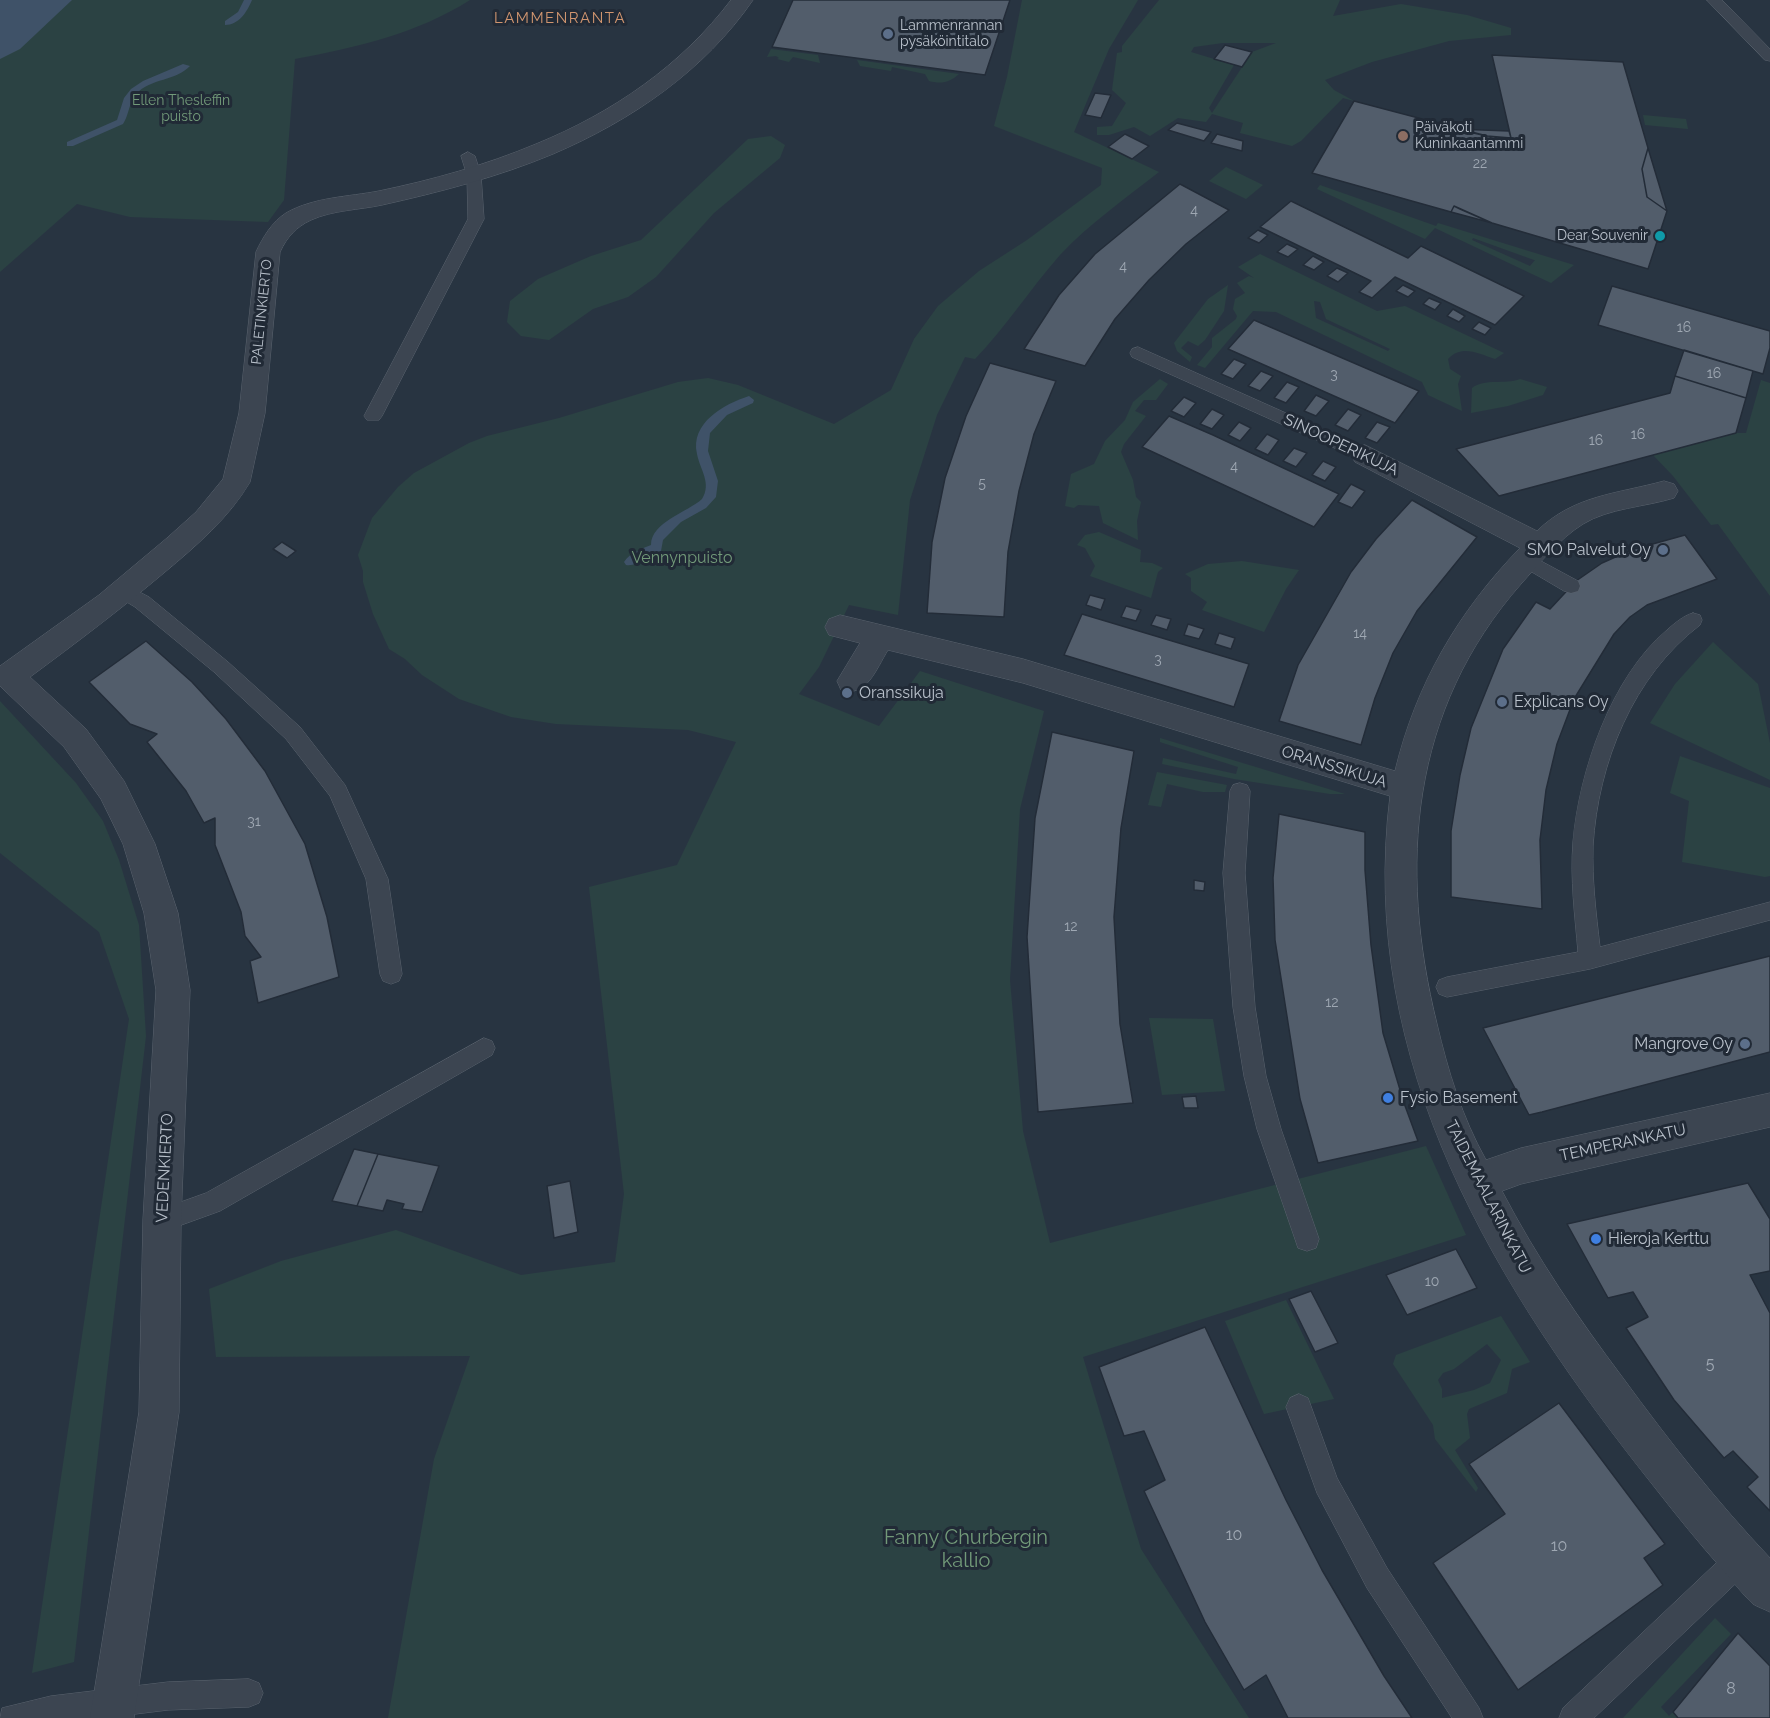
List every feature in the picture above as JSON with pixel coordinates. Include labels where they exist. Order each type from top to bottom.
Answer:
[{"type":"street","name":"PALETINKIERTO","points":[[5,673],[124,591],[206,519],[236,482],[252,413],[268,252],[276,236],[297,217],[317,210],[409,192],[471,165],[545,149],[610,117],[657,87],[709,41],[728,20],[741,0]]},
{"type":"street","name":"SINOOPERIKUJA","points":[[1365,455],[1506,526],[1533,553]]},
{"type":"street","name":"TAIDEMAALARINKATU","points":[[1664,491],[1575,515],[1533,553],[1493,597],[1452,656],[1428,712],[1407,788],[1401,850],[1404,932],[1416,1013],[1431,1071],[1446,1112],[1477,1181],[1536,1290],[1669,1473],[1770,1590]]},
{"type":"street","name":"ORANSSIKUJA","points":[[840,627],[1023,671],[1407,788]]},
{"type":"street","points":[[852,681],[880,638]]},
{"type":"street","name":"VEDENKIERTO","points":[[5,673],[75,738],[113,790],[139,844],[161,912],[173,990],[162,1220],[159,1412],[113,1711]]},
{"type":"street","name":"TEMPERANKATU","points":[[1477,1181],[1521,1166],[1770,1110]]},
{"type":"lane","points":[[1714,0],[1770,57]]},
{"type":"lane","points":[[373,416],[476,219],[471,165]]},
{"type":"lane","name":"SINOOPERIKUJA","points":[[1138,353],[1365,455]]},
{"type":"lane","points":[[1533,553],[1570,586]]},
{"type":"lane","points":[[124,591],[142,602],[221,667],[293,733],[338,791],[377,879],[391,974]]},
{"type":"lane","points":[[1590,959],[1586,924],[1583,845],[1594,784],[1603,751],[1634,684],[1658,650],[1693,620]]},
{"type":"lane","points":[[1240,791],[1234,873],[1244,1007],[1255,1076],[1266,1118],[1307,1239]]},
{"type":"lane","points":[[1447,987],[1590,959],[1770,911]]},
{"type":"lane","points":[[162,1220],[212,1203],[484,1048]]},
{"type":"lane","points":[[1299,1407],[1326,1484],[1377,1578],[1469,1718]]},
{"type":"lane","points":[[1573,1718],[1741,1559]]},
{"type":"lane","points":[[12,1718],[51,1710],[113,1711],[168,1696],[249,1693]]},
{"type":"green space","name":"Ellen Thesleffin puisto","points":[[0,0],[470,0],[429,22],[386,38],[295,59],[284,200],[268,222],[130,217],[77,204],[0,272]]},
{"type":"green space","points":[[1022,0],[1138,0],[1109,49],[1074,132],[1159,172],[1071,244],[975,359],[965,357],[937,415],[910,500],[898,615],[849,605],[819,667],[799,694],[879,726],[920,671],[1044,711],[1020,809],[1010,980],[1023,1131],[1050,1243],[1426,1146],[1466,1235],[1083,1357],[1141,1549],[1249,1718],[388,1718],[434,1459],[470,1356],[216,1357],[209,1289],[281,1261],[396,1230],[521,1275],[615,1262],[624,1194],[589,887],[677,865],[736,742],[688,730],[556,724],[511,717],[459,699],[422,675],[405,659],[389,649],[373,614],[363,582],[363,571],[358,555],[372,518],[398,487],[414,473],[469,443],[487,436],[559,418],[678,382],[708,378],[738,385],[834,424],[891,390],[914,339],[938,306],[979,271],[1027,240],[1101,185],[1102,168],[994,126],[1007,77]]},
{"type":"green space","points":[[1159,0],[1340,0],[1333,16],[1401,4],[1467,15],[1511,28],[1511,35],[1449,41],[1372,62],[1325,80],[1334,90],[1354,101],[1343,98],[1301,141],[1292,146],[1240,133],[1243,123],[1212,114],[1206,122],[1178,118],[1150,136],[1134,127],[1109,135],[1097,135],[1097,127],[1112,126],[1126,103],[1112,90],[1117,53],[1122,52],[1122,46]],"holes":[[[1223,43],[1276,43],[1252,52],[1212,113],[1209,108],[1234,65],[1191,52],[1194,47]]]},
{"type":"green space","points":[[771,49],[818,55],[820,63],[793,57],[789,62],[777,59],[779,58],[776,56],[767,57]]},
{"type":"green space","points":[[857,60],[959,74],[948,81],[933,82],[929,81],[925,74],[892,67],[891,71],[860,66]]},
{"type":"green space","points":[[1643,115],[1686,119],[1688,129],[1645,125]]},
{"type":"green space","points":[[771,136],[785,145],[780,158],[714,213],[656,277],[628,297],[593,309],[549,340],[521,336],[507,322],[510,301],[538,279],[591,256],[641,240],[748,139]]},
{"type":"green space","points":[[1226,167],[1263,185],[1246,199],[1209,181]]},
{"type":"green space","points":[[1320,185],[1436,226],[1438,223],[1574,265],[1551,283],[1435,228],[1425,239],[1317,189]],"holes":[[[1473,238],[1535,260],[1530,266],[1472,240]]]},
{"type":"green space","points":[[1260,254],[1377,311],[1405,306],[1504,353],[1495,359],[1465,351],[1453,354],[1448,359],[1450,369],[1461,376],[1458,384],[1462,411],[1428,395],[1422,382],[1276,312],[1253,311],[1205,368],[1197,365],[1212,347],[1212,338],[1236,319],[1237,316],[1233,309],[1235,299],[1245,293],[1237,283],[1249,276],[1254,278],[1238,267]],"holes":[[[1314,301],[1320,302],[1326,319],[1390,349],[1388,351],[1316,318]]]},
{"type":"green space","points":[[1228,285],[1224,311],[1205,340],[1198,346],[1188,341],[1181,348],[1192,357],[1190,362],[1177,351],[1174,343],[1208,299]]},
{"type":"green space","points":[[1160,379],[1168,384],[1156,400],[1144,400],[1135,411],[1146,416],[1124,444],[1121,452],[1133,480],[1136,497],[1141,502],[1137,521],[1138,540],[1103,523],[1099,506],[1078,505],[1074,508],[1065,506],[1071,474],[1094,464],[1105,441],[1125,420],[1133,402]]},
{"type":"green space","points":[[1520,379],[1547,387],[1543,395],[1508,406],[1471,413],[1472,388],[1483,383]]},
{"type":"green space","points":[[1761,380],[1770,383],[1770,596],[1718,524],[1711,525],[1673,476],[1653,455],[1736,433],[1746,433]]},
{"type":"green space","points":[[1099,532],[1141,550],[1140,562],[1152,563],[1163,568],[1158,572],[1151,598],[1090,576],[1095,566],[1085,548],[1077,545],[1085,535]]},
{"type":"green space","points":[[1242,561],[1299,570],[1286,589],[1264,632],[1202,610],[1207,602],[1191,591],[1191,578],[1185,574],[1208,564]]},
{"type":"green space","points":[[1713,642],[1758,684],[1770,743],[1770,780],[1650,723],[1675,684]]},
{"type":"green space","points":[[0,701],[76,783],[103,821],[119,860],[139,925],[146,1036],[74,1662],[32,1673],[129,1019],[99,932],[0,853]]},
{"type":"green space","points":[[1160,738],[1345,794],[1330,794],[1234,779],[1162,764],[1163,758],[1236,774],[1238,767],[1160,742]]},
{"type":"green space","points":[[1680,756],[1770,788],[1770,876],[1682,862],[1689,801],[1670,793]]},
{"type":"green space","points":[[1157,772],[1227,785],[1225,792],[1203,792],[1167,784],[1161,807],[1148,805]]},
{"type":"green space","points":[[1149,1018],[1213,1019],[1225,1091],[1162,1095]]},
{"type":"green space","points":[[1286,1300],[1334,1399],[1264,1414],[1225,1321]]},
{"type":"green space","points":[[1501,1316],[1530,1362],[1512,1369],[1507,1393],[1469,1409],[1467,1414],[1470,1438],[1455,1450],[1478,1488],[1476,1492],[1435,1439],[1433,1425],[1393,1364],[1396,1355]],"holes":[[[1487,1344],[1501,1360],[1490,1383],[1474,1390],[1442,1398],[1442,1389],[1438,1380],[1443,1373],[1454,1369]]]},
{"type":"green space","points":[[1715,1618],[1731,1634],[1661,1707],[1669,1716],[1673,1712],[1678,1718],[1623,1718]]},
{"type":"water","points":[[0,0],[72,0],[20,49],[0,59]]},
{"type":"building","name":"Lammenrannan pysäköintitalo","points":[[793,0],[1010,0],[985,75],[772,47]]},
{"type":"building","points":[[1225,45],[1252,52],[1242,67],[1214,59]]},
{"type":"building","points":[[1492,55],[1623,62],[1648,148],[1642,169],[1647,197],[1667,211],[1648,269],[1492,223],[1454,206],[1451,212],[1312,173],[1354,101],[1487,136],[1511,138]]},
{"type":"building","points":[[1095,93],[1111,95],[1101,118],[1085,115]]},
{"type":"building","points":[[1177,123],[1211,132],[1204,141],[1168,130]]},
{"type":"building","points":[[1455,129],[1509,131],[1511,138],[1487,136]]},
{"type":"building","points":[[1125,134],[1149,146],[1132,159],[1108,147]]},
{"type":"building","points":[[1217,134],[1243,141],[1242,151],[1211,143]]},
{"type":"building","points":[[1648,148],[1667,211],[1647,197],[1642,169]]},
{"type":"building","points":[[1180,184],[1229,210],[1186,244],[1149,280],[1115,319],[1085,366],[1024,349],[1059,295],[1095,254]]},
{"type":"building","points":[[1291,201],[1408,258],[1421,246],[1524,296],[1495,325],[1395,277],[1372,298],[1359,292],[1371,281],[1260,227]]},
{"type":"building","points":[[1454,206],[1460,209],[1492,223],[1451,212]]},
{"type":"building","points":[[1258,230],[1268,235],[1259,243],[1248,238]]},
{"type":"building","points":[[1287,244],[1298,249],[1288,257],[1277,252]]},
{"type":"building","points":[[1313,256],[1324,262],[1314,270],[1303,265]]},
{"type":"building","points":[[1337,268],[1348,273],[1338,282],[1327,276]]},
{"type":"building","points":[[1403,285],[1415,291],[1408,297],[1396,291]]},
{"type":"building","points":[[1612,286],[1770,331],[1770,348],[1763,374],[1598,325]]},
{"type":"building","points":[[1429,298],[1441,303],[1435,310],[1423,304]]},
{"type":"building","points":[[1453,309],[1465,316],[1459,322],[1447,316]]},
{"type":"building","points":[[1254,320],[1419,391],[1395,423],[1228,349]]},
{"type":"building","points":[[1479,322],[1491,328],[1485,335],[1472,329]]},
{"type":"building","points":[[1684,350],[1753,371],[1746,398],[1675,376]]},
{"type":"building","points":[[1234,359],[1246,364],[1233,379],[1221,374]]},
{"type":"building","points":[[990,363],[1056,381],[1034,434],[1019,491],[1008,552],[1004,617],[927,613],[932,542],[945,478],[966,416]]},
{"type":"building","points":[[1261,371],[1273,376],[1260,391],[1248,386]]},
{"type":"building","points":[[1675,376],[1746,398],[1736,433],[1499,496],[1456,449],[1670,393]]},
{"type":"building","points":[[1287,382],[1299,387],[1286,403],[1274,398]]},
{"type":"building","points":[[1316,395],[1329,401],[1316,416],[1304,411]]},
{"type":"building","points":[[1184,397],[1196,403],[1184,417],[1171,411]]},
{"type":"building","points":[[1212,409],[1224,415],[1212,429],[1200,424]]},
{"type":"building","points":[[1348,409],[1361,415],[1348,431],[1335,425]]},
{"type":"building","points":[[1169,416],[1339,494],[1314,527],[1142,447]]},
{"type":"building","points":[[1239,422],[1251,428],[1240,441],[1228,435]]},
{"type":"building","points":[[1377,422],[1390,427],[1377,443],[1365,438]]},
{"type":"building","points":[[1267,434],[1279,440],[1268,455],[1255,449]]},
{"type":"building","points":[[1294,448],[1307,453],[1296,467],[1283,461]]},
{"type":"building","points":[[1323,461],[1336,467],[1325,481],[1312,475]]},
{"type":"building","points":[[1351,484],[1365,491],[1352,508],[1338,502]]},
{"type":"building","points":[[1412,500],[1477,537],[1417,611],[1393,653],[1375,698],[1361,745],[1279,721],[1298,665],[1351,572],[1376,539]]},
{"type":"building","points":[[1685,535],[1717,579],[1647,605],[1630,617],[1614,634],[1574,699],[1557,744],[1546,790],[1540,840],[1542,909],[1451,897],[1451,831],[1460,775],[1471,728],[1503,649],[1536,602],[1550,609],[1576,581],[1602,563],[1631,550]]},
{"type":"building","points":[[282,542],[296,551],[287,558],[273,549]]},
{"type":"building","points":[[1090,595],[1105,599],[1101,610],[1086,605]]},
{"type":"building","points":[[1126,606],[1141,610],[1136,621],[1121,617]]},
{"type":"building","points":[[1082,614],[1249,664],[1234,707],[1064,655]]},
{"type":"building","points":[[1156,615],[1171,619],[1167,630],[1151,625]]},
{"type":"building","points":[[1188,624],[1204,629],[1199,639],[1184,635]]},
{"type":"building","points":[[1219,633],[1235,638],[1231,649],[1215,644]]},
{"type":"building","points":[[146,641],[192,682],[226,719],[265,771],[305,844],[327,917],[339,977],[258,1003],[250,961],[261,957],[245,936],[241,912],[215,845],[215,818],[204,823],[186,791],[147,742],[157,734],[130,724],[89,682]]},
{"type":"building","points":[[1052,732],[1134,751],[1121,828],[1114,917],[1120,1024],[1133,1103],[1038,1112],[1027,937],[1035,818]]},
{"type":"building","points":[[1279,814],[1365,832],[1365,870],[1371,945],[1383,1033],[1418,1141],[1318,1163],[1300,1099],[1275,940],[1273,878]]},
{"type":"building","points":[[1194,880],[1205,882],[1204,891],[1194,890]]},
{"type":"building","points":[[1770,956],[1770,1052],[1542,1112],[1529,1115],[1483,1028]]},
{"type":"building","points":[[1196,1096],[1198,1108],[1184,1108],[1182,1097]]},
{"type":"building","points":[[354,1149],[378,1154],[357,1206],[332,1201]]},
{"type":"building","points":[[378,1154],[439,1166],[422,1212],[402,1209],[404,1204],[387,1200],[383,1211],[357,1206]]},
{"type":"building","points":[[570,1181],[578,1232],[554,1238],[547,1186]]},
{"type":"building","points":[[1748,1183],[1770,1219],[1770,1271],[1750,1275],[1770,1313],[1770,1511],[1747,1487],[1758,1477],[1733,1451],[1724,1458],[1674,1400],[1626,1328],[1648,1317],[1633,1292],[1608,1298],[1567,1224]]},
{"type":"building","points":[[1456,1249],[1477,1288],[1407,1315],[1386,1275]]},
{"type":"building","points":[[1311,1291],[1338,1343],[1315,1352],[1289,1299]]},
{"type":"building","points":[[1205,1327],[1286,1500],[1322,1570],[1384,1676],[1412,1718],[1288,1718],[1266,1675],[1244,1690],[1205,1622],[1144,1491],[1165,1480],[1144,1431],[1124,1436],[1099,1367]]},
{"type":"building","points":[[1559,1403],[1665,1544],[1644,1558],[1663,1585],[1518,1690],[1433,1563],[1505,1514],[1469,1464]]},
{"type":"building","points":[[1738,1633],[1770,1666],[1770,1718],[1678,1718],[1673,1712]]},
{"type":"waterway","points":[[228,23],[242,13],[248,0]]},
{"type":"waterway","points":[[70,144],[120,122],[134,91],[146,83],[186,66]]},
{"type":"waterway","points":[[630,562],[645,552],[657,548],[657,538],[674,521],[707,502],[713,486],[702,451],[704,433],[709,425],[724,412],[749,400]]},
{"type":"place","name":"Lammenrannan pysäköintitalo","points":[[888,34]]},
{"type":"place","name":"Päiväkoti Kuninkaantammi","points":[[1403,136]]},
{"type":"place","name":"Dear Souvenir","points":[[1660,236]]},
{"type":"place","name":"SMO Palvelut Oy","points":[[1663,550]]},
{"type":"place","name":"Oranssikuja","points":[[847,693]]},
{"type":"place","name":"Explicans Oy","points":[[1502,702]]},
{"type":"place","name":"Mangrove Oy","points":[[1745,1044]]},
{"type":"place","name":"Fysio Basement","points":[[1388,1098]]},
{"type":"place","name":"Hieroja Kerttu","points":[[1596,1239]]},
{"type":"district","name":"LAMMENRANTA","points":[[560,18]]},
{"type":"park label","name":"Vennynpuisto","points":[[682,558]]},
{"type":"park label","name":"Fanny Churbergin kallio","points":[[966,1550]]}]
